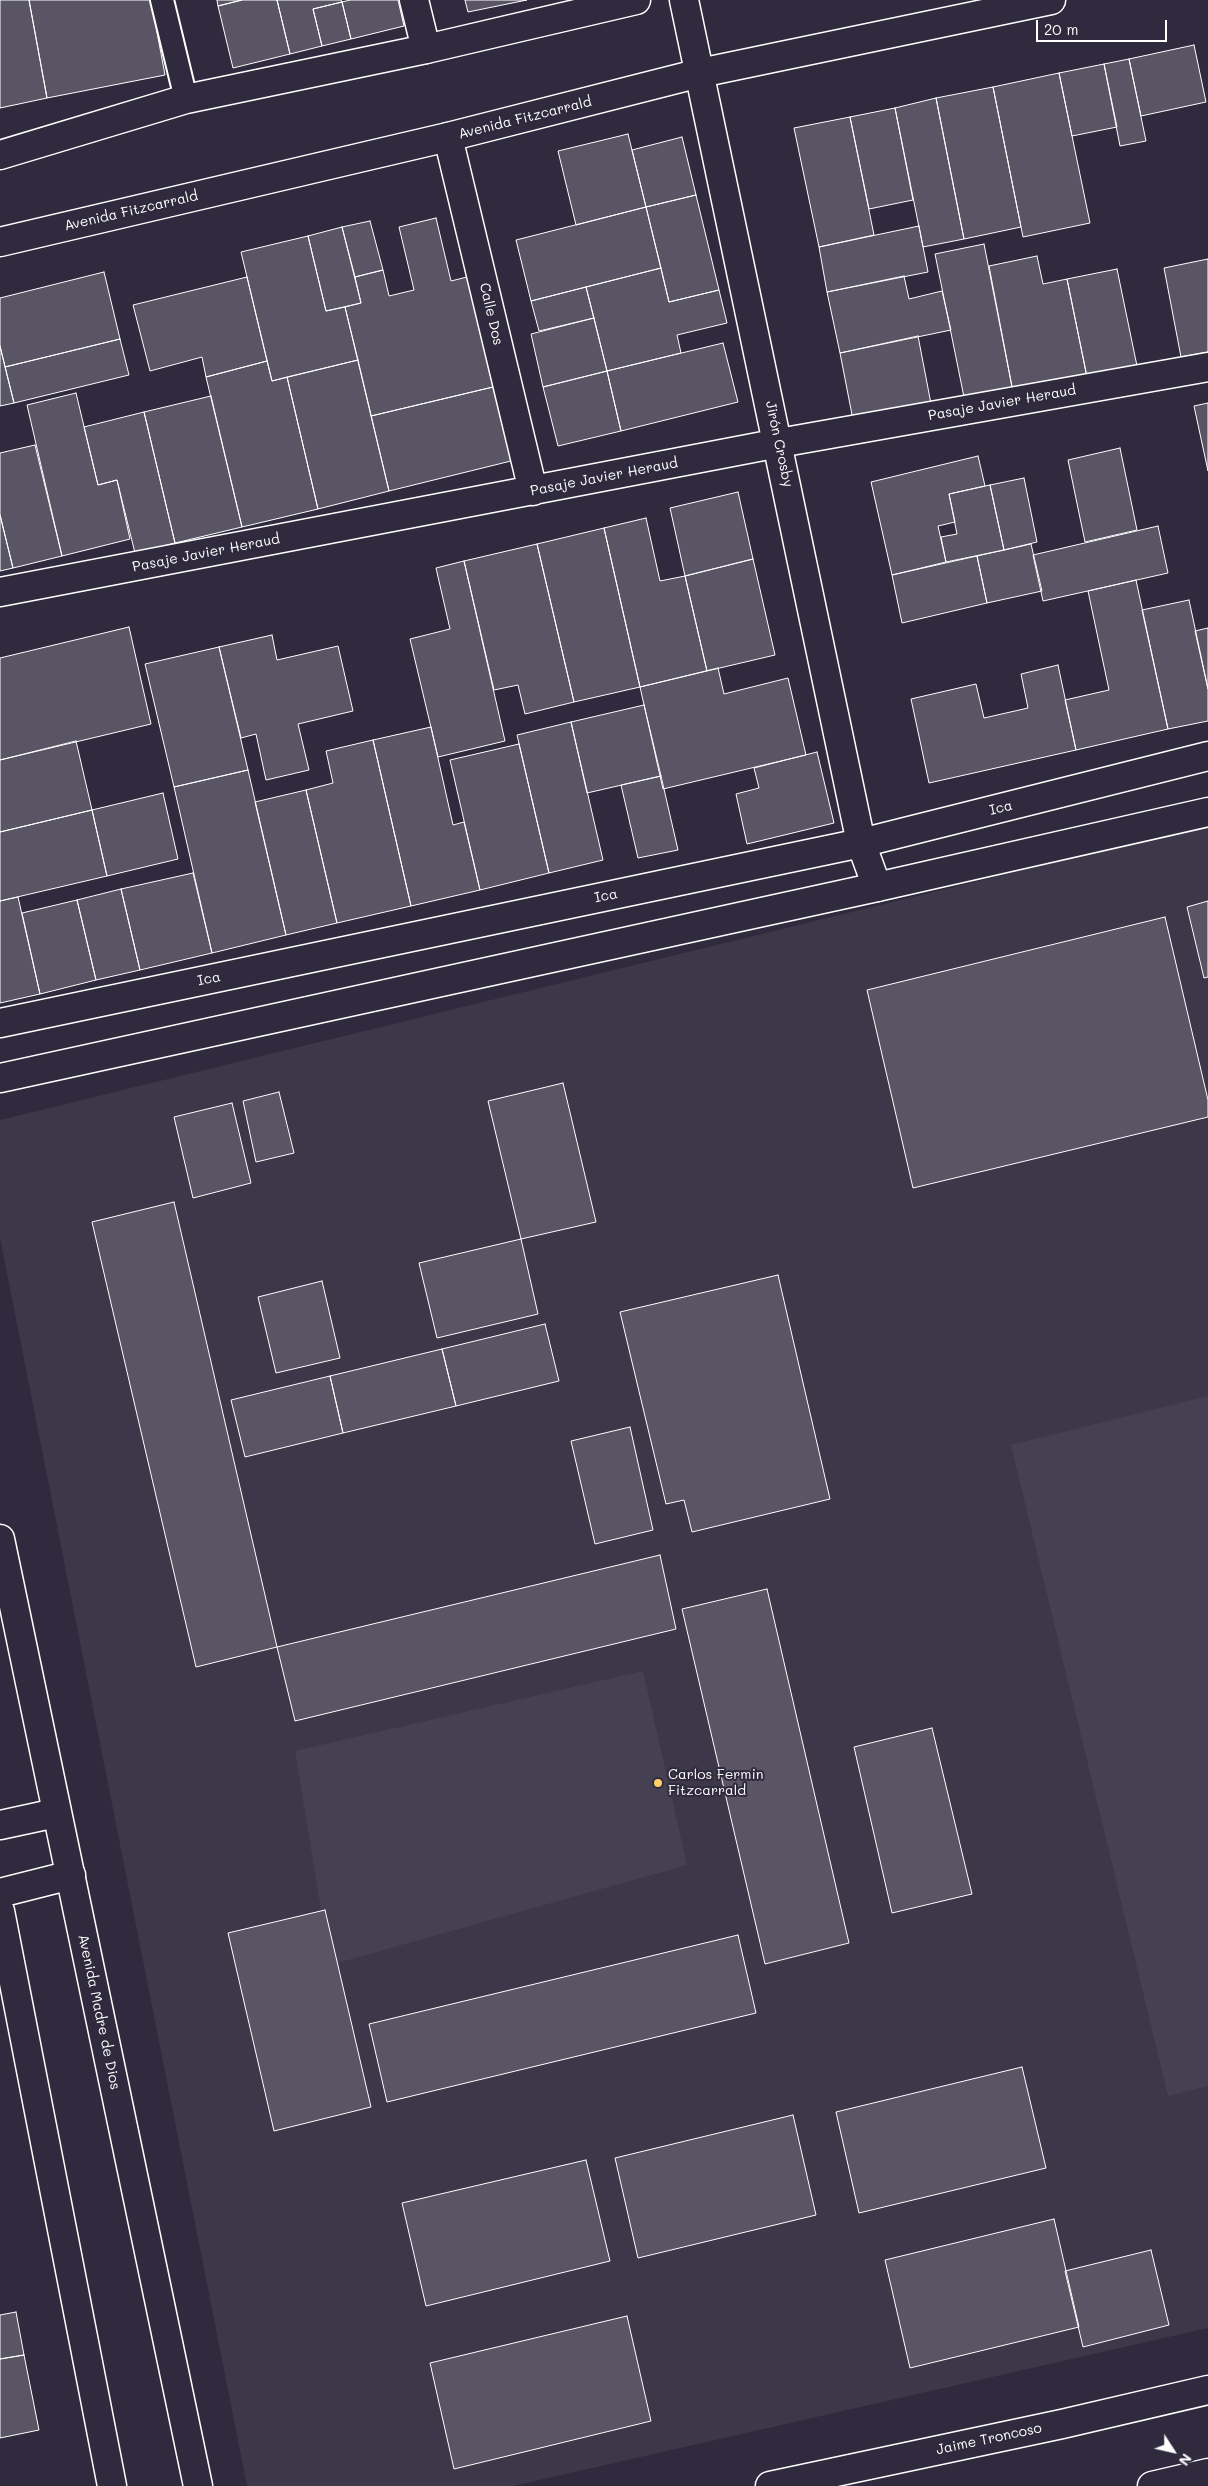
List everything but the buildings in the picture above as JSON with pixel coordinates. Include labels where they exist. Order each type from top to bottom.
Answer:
[{"type":"street","points":[[414,0],[426,49]]},
{"type":"street","points":[[0,155],[186,99],[426,49],[636,0]]},
{"type":"street","name":"Jirón Crosby","points":[[684,0],[861,843],[877,888]]},
{"type":"street","name":"Avenida Fitzcarrald","points":[[0,242],[448,137],[700,73],[1051,0]]},
{"type":"street","name":"Calle Dos","points":[[448,137],[533,491]]},
{"type":"street","name":"Pasaje Javier Heraud","points":[[0,592],[778,443],[1208,367]]},
{"type":"street","name":"Ica","points":[[0,1023],[861,843],[1208,756]]},
{"type":"street","points":[[0,1078],[877,888],[1208,812]]},
{"type":"street","name":"Avenida Madre de Dios","points":[[0,1539],[198,2486]]},
{"type":"street","points":[[0,1825],[56,1813]]},
{"type":"street","points":[[0,1893],[71,1875]]},
{"type":"street","points":[[0,1911],[112,2486]]},
{"type":"street","name":"Jaime Troncoso","points":[[770,2486],[1062,2424],[1208,2390]]},
{"type":"street","points":[[1152,2486],[1208,2473]]},
{"type":"lane","points":[[162,0],[186,99]]},
{"type":"shaded area","name":"Carlos Fermin Fitzcarrald","points":[[1208,825],[1208,2328],[513,2486],[247,2486],[0,1238],[0,1120]]},
{"type":"shaded area","points":[[1208,1396],[1208,2086],[1168,2096],[1011,1445]]},
{"type":"shaded area","points":[[643,1671],[687,1865],[330,1965],[295,1751]]},
{"type":"place","name":"Carlos Fermin Fitzcarrald","points":[[658,1783]]}]
